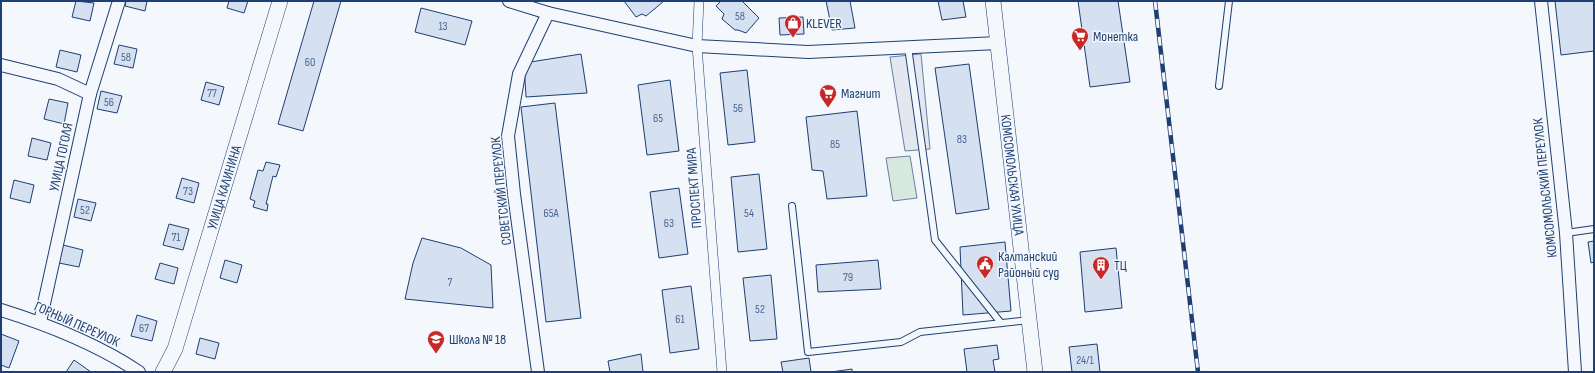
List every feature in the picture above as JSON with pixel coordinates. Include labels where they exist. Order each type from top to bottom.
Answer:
[{"type":"street","name":"УЛИЦА ГОГОЛЯ","points":[[40,322],[90,94],[119,1]]},
{"type":"street","name":"УЛИЦА КАЛИНИНА","points":[[163,372],[175,349],[280,1]]},
{"type":"street","points":[[509,1],[548,13],[697,46],[808,52],[998,43]]},
{"type":"street","name":"ПРОСПЕКТ МИРА","points":[[699,1],[697,46],[722,372]]},
{"type":"street","name":"КОМСОМОЛЬСКАЯ УЛИЦА","points":[[993,1],[1036,372]]},
{"type":"street","name":"КОМСОМОЛЬСКИЙ ПЕРЕУЛОК","points":[[1541,1],[1566,233],[1575,372]]},
{"type":"street","name":"СОВЕТСКИЙ ПЕРЕУЛОК","points":[[538,372],[514,194],[508,136],[519,74],[548,13]]},
{"type":"street","points":[[1,65],[58,79],[90,94]]},
{"type":"street","name":"ГОРНЫЙ ПЕРЕУЛОК","points":[[1,310],[40,322],[118,358],[139,372]]},
{"type":"lane","points":[[1218,86],[1229,1]]},
{"type":"lane","points":[[908,47],[935,240],[1001,323]]},
{"type":"lane","points":[[792,206],[808,352],[901,342],[920,332],[1030,320]]},
{"type":"lane","points":[[1566,233],[1594,229]]},
{"type":"shaded area","points":[[921,54],[930,149],[905,151],[890,57]]},
{"type":"shaded area","points":[[910,156],[917,198],[893,201],[886,158]]},
{"type":"building","points":[[76,1],[94,3],[90,21],[72,17]]},
{"type":"building","points":[[126,1],[147,1],[145,11],[125,6]]},
{"type":"building","points":[[229,1],[248,1],[244,13],[227,8]]},
{"type":"building","points":[[314,1],[341,1],[303,131],[278,124]]},
{"type":"building","points":[[624,1],[664,1],[646,16],[642,14],[636,17]]},
{"type":"building","points":[[721,1],[742,1],[759,18],[746,33],[735,30],[722,19],[724,14],[716,6]]},
{"type":"building","points":[[826,1],[850,1],[855,28],[832,30]]},
{"type":"building","points":[[938,1],[963,1],[966,17],[942,20]]},
{"type":"building","points":[[1078,1],[1118,1],[1130,82],[1090,87]]},
{"type":"building","points":[[1555,1],[1594,1],[1594,51],[1561,55]]},
{"type":"building","points":[[421,8],[472,21],[465,45],[415,32]]},
{"type":"building","points":[[803,17],[804,34],[780,35],[779,18]]},
{"type":"building","points":[[119,45],[137,49],[133,68],[114,64]]},
{"type":"building","points":[[60,50],[81,55],[77,72],[56,67]]},
{"type":"building","points":[[581,54],[587,93],[526,97],[524,63]]},
{"type":"building","points":[[969,64],[989,209],[956,214],[935,68]]},
{"type":"building","points":[[747,70],[755,142],[728,145],[720,73]]},
{"type":"building","points":[[670,80],[679,151],[647,155],[638,85]]},
{"type":"building","points":[[206,82],[224,87],[219,105],[201,100]]},
{"type":"building","points":[[101,91],[122,96],[117,113],[97,109]]},
{"type":"building","points":[[49,99],[68,103],[64,124],[44,119]]},
{"type":"building","points":[[555,103],[581,318],[546,322],[521,107]]},
{"type":"building","points":[[857,111],[867,196],[827,199],[823,171],[812,170],[806,117]]},
{"type":"building","points":[[32,138],[51,143],[47,160],[28,156]]},
{"type":"building","points":[[266,162],[280,165],[276,177],[273,176],[266,204],[268,204],[267,211],[253,207],[255,201],[250,199],[258,170],[263,171]]},
{"type":"building","points":[[759,174],[767,249],[738,252],[731,177]]},
{"type":"building","points":[[182,178],[199,183],[194,203],[176,198]]},
{"type":"building","points":[[14,180],[34,185],[30,203],[10,198]]},
{"type":"building","points":[[679,188],[688,254],[659,258],[650,192]]},
{"type":"building","points":[[78,199],[96,203],[91,221],[74,217]]},
{"type":"building","points":[[169,224],[189,229],[183,250],[163,245]]},
{"type":"building","points":[[422,238],[461,248],[491,265],[493,308],[405,299],[413,263]]},
{"type":"building","points":[[1594,241],[1594,262],[1591,263],[1588,242]]},
{"type":"building","name":"Калтанский Районый суд","points":[[1005,242],[1011,311],[963,315],[960,247]]},
{"type":"building","points":[[63,245],[83,250],[79,267],[59,263]]},
{"type":"building","name":"ТЦ","points":[[1116,248],[1122,308],[1085,312],[1080,252]]},
{"type":"building","points":[[225,260],[242,265],[237,283],[220,278]]},
{"type":"building","points":[[878,260],[881,289],[818,292],[816,265]]},
{"type":"building","points":[[160,263],[178,268],[174,284],[155,279]]},
{"type":"building","points":[[771,275],[777,339],[750,341],[743,278]]},
{"type":"building","points":[[691,286],[699,349],[670,353],[662,290]]},
{"type":"building","points":[[137,315],[157,321],[152,341],[131,336]]},
{"type":"building","points":[[1,334],[19,341],[9,368],[1,365]]},
{"type":"building","points":[[200,338],[219,343],[215,359],[196,354]]},
{"type":"building","points":[[1097,344],[1100,372],[1072,372],[1069,347]]},
{"type":"building","points":[[997,345],[999,359],[993,360],[995,372],[967,372],[964,349]]},
{"type":"building","points":[[641,354],[643,372],[610,372],[608,361]]},
{"type":"building","points":[[809,358],[811,372],[783,372],[781,362]]},
{"type":"building","points":[[74,360],[91,372],[66,372]]},
{"type":"building","points":[[852,369],[852,372],[831,372]]},
{"type":"railway","points":[[1155,1],[1198,372]]},
{"type":"place","name":"KLEVER","points":[[793,38]]},
{"type":"place","name":"Монетка","points":[[1080,51]]},
{"type":"place","name":"Магнит","points":[[828,108]]},
{"type":"place","name":"Калтанский Районый суд","points":[[985,279]]},
{"type":"place","name":"ТЦ","points":[[1101,280]]},
{"type":"place","name":"Школа № 18","points":[[436,354]]}]
